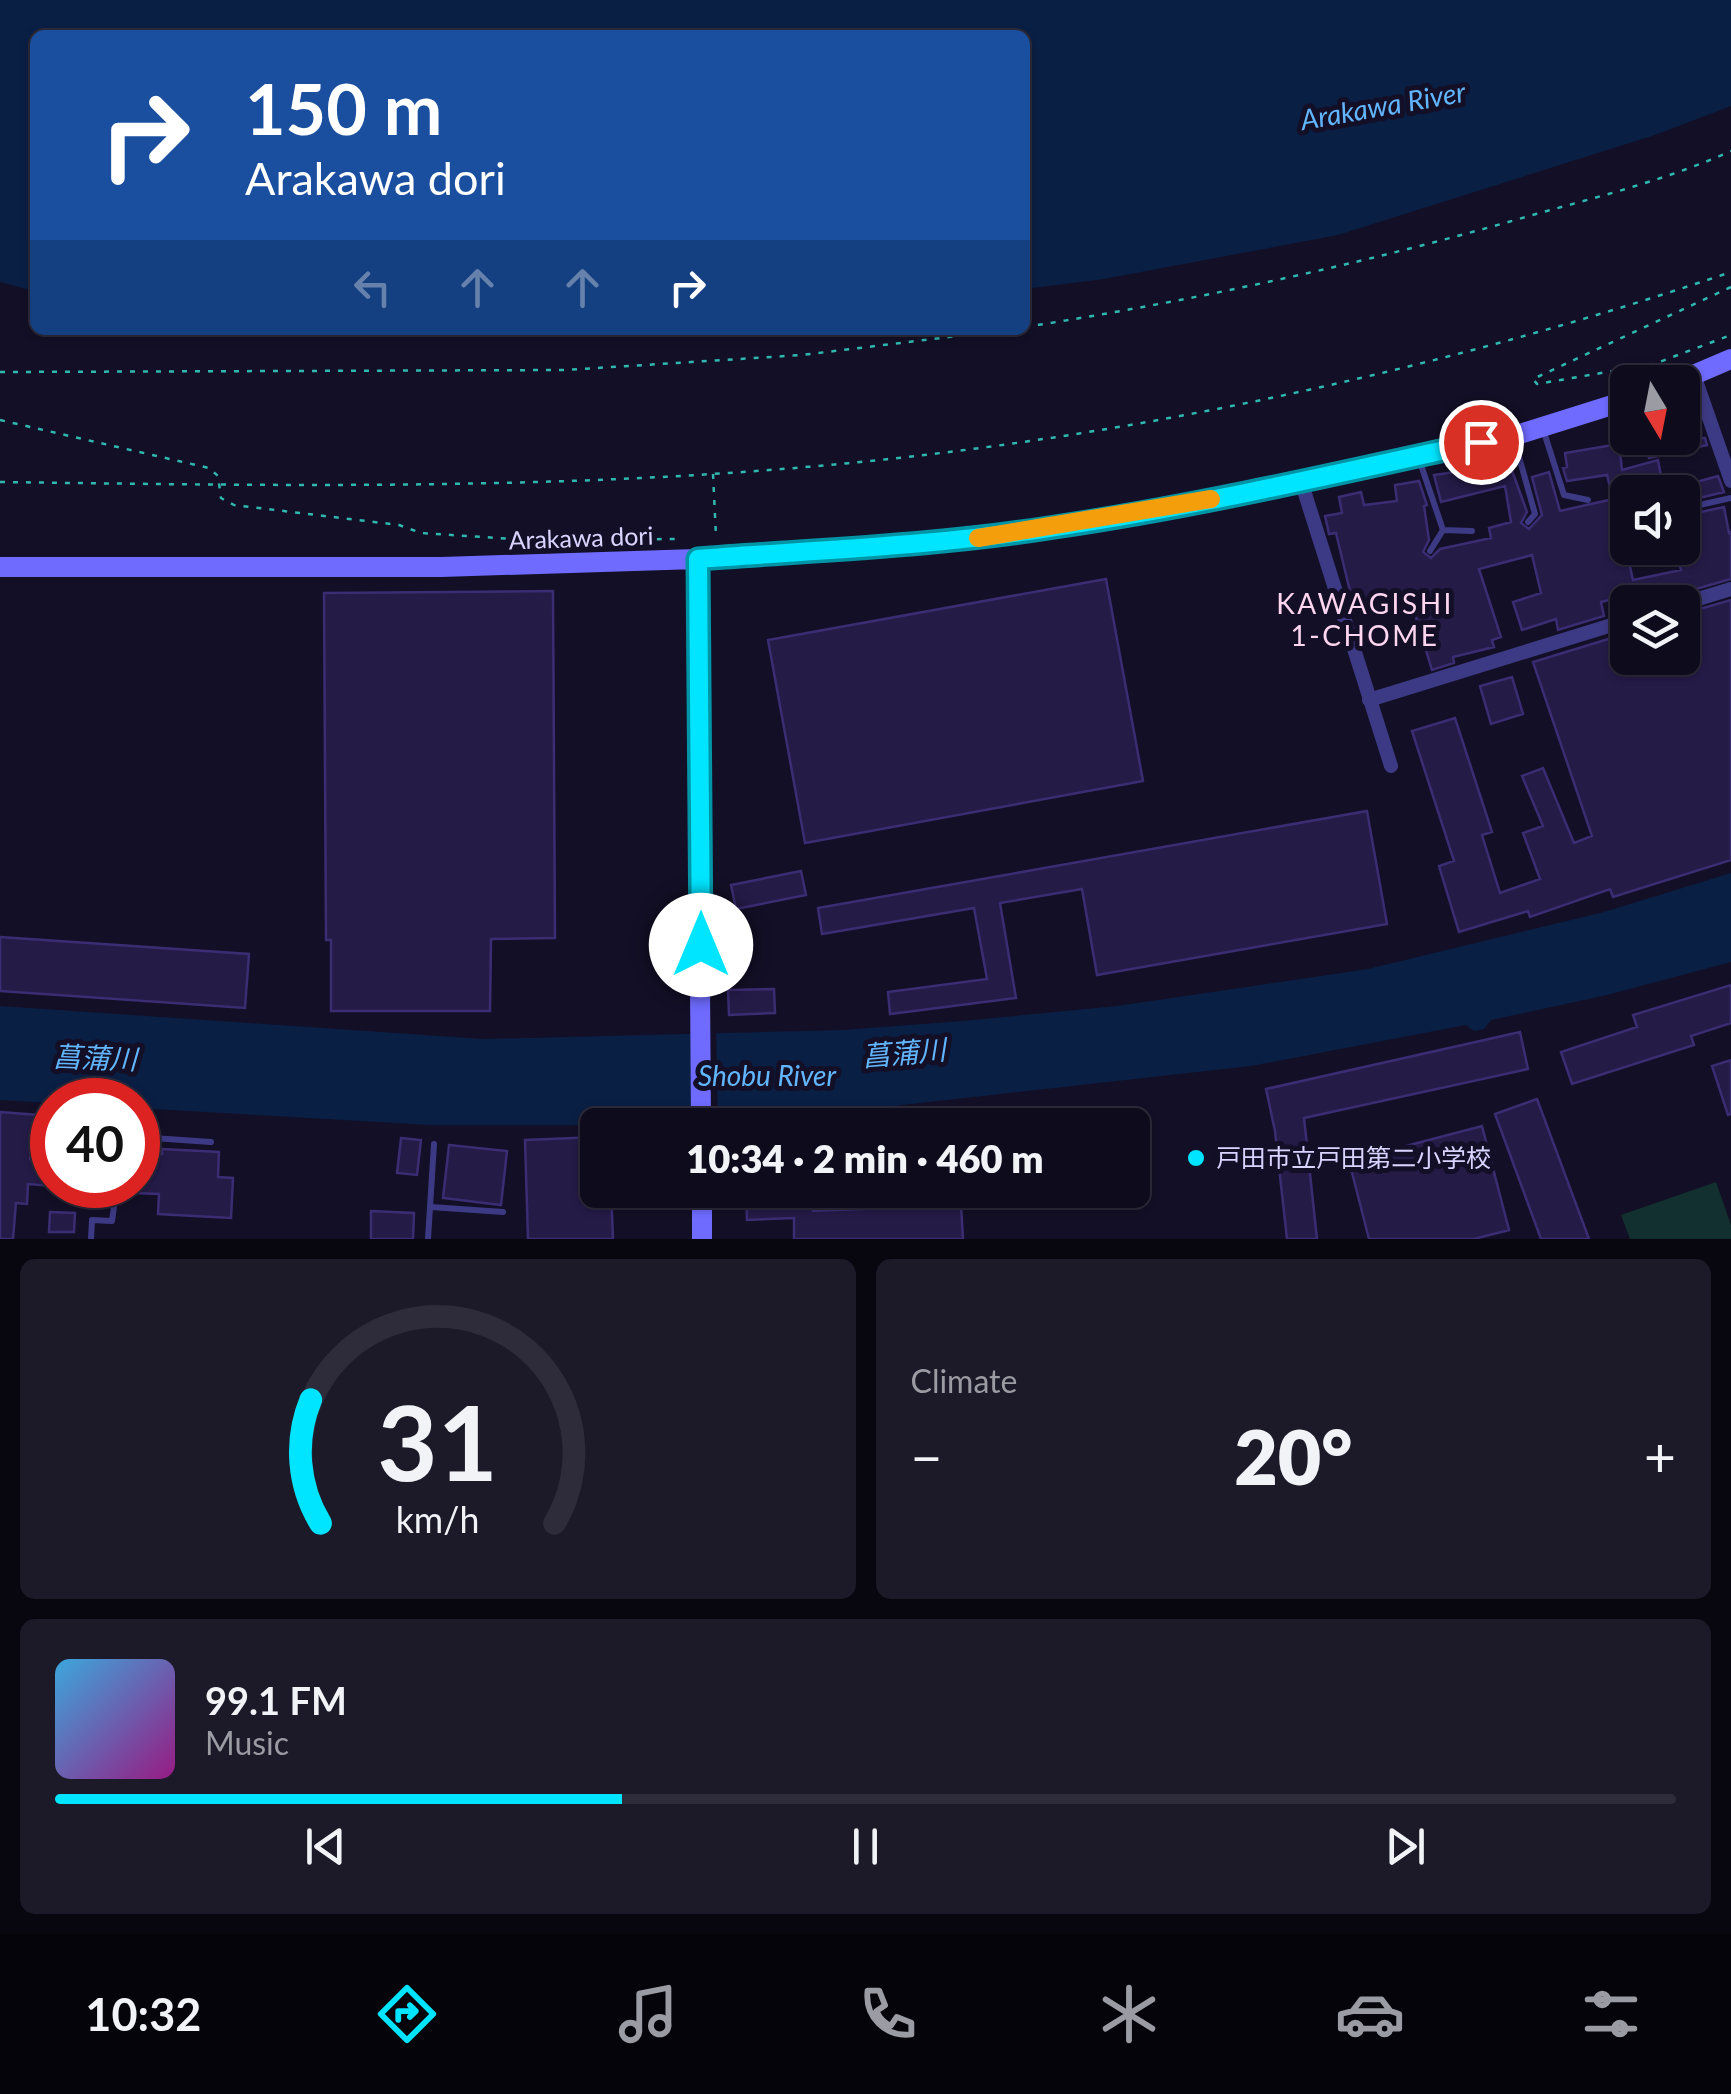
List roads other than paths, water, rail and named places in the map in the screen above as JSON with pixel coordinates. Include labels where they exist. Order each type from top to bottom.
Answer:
[{"type":"street","points":[[1700,372],[1731,359]]},
{"type":"street","name":"Arakawa dori","points":[[0,567],[440,567],[707,558],[972,538],[1143,512],[1301,481],[1512,435],[1610,406]]},
{"type":"street","points":[[1700,412],[1731,481]]},
{"type":"street","points":[[1301,481],[1391,766]]},
{"type":"street","points":[[701,1108],[707,558]]},
{"type":"street","points":[[1700,598],[1731,588]]},
{"type":"street","points":[[1369,700],[1610,626]]},
{"type":"street","points":[[702,1208],[702,1239]]},
{"type":"lane","points":[[1543,427],[1564,495],[1588,500]]},
{"type":"lane","points":[[1512,435],[1534,514],[1528,522]]},
{"type":"lane","points":[[1418,456],[1443,530]]},
{"type":"lane","points":[[1700,505],[1731,498]]},
{"type":"lane","points":[[1443,530],[1472,532]]},
{"type":"lane","points":[[1430,550],[1443,530]]},
{"type":"lane","points":[[160,1139],[211,1142]]},
{"type":"lane","points":[[428,1239],[434,1144]]},
{"type":"lane","points":[[431,1207],[502,1212]]},
{"type":"lane","points":[[91,1239],[92,1220],[112,1221],[114,1208]]},
{"type":"water","name":"Arakawa River","points":[[0,0],[1731,0],[1731,106],[1655,135],[1338,235],[1104,279],[1030,288],[1030,30],[30,30],[30,290],[0,282]]},
{"type":"water","points":[[1731,873],[1731,962],[1491,1020],[1484,1029],[1474,1031],[1466,1025],[1251,1066],[876,1108],[580,1108],[580,1125],[429,1125],[160,1109],[160,1078],[30,1078],[30,1102],[0,1100],[0,1006],[483,1039],[843,1030],[1117,1006],[1368,969],[1604,912]]},
{"type":"place","name":"戸田市立戸田第二小学校","points":[[1196,1158]]},
{"type":"district","name":"KAWAGISHI 1-CHOME","points":[[1365,620]]},
{"type":"water label","name":"菖蒲川","points":[[904,1053]]},
{"type":"water label","name":"菖蒲川","points":[[95,1058]]},
{"type":"water label","name":"Shobu River","points":[[767,1076]]}]
